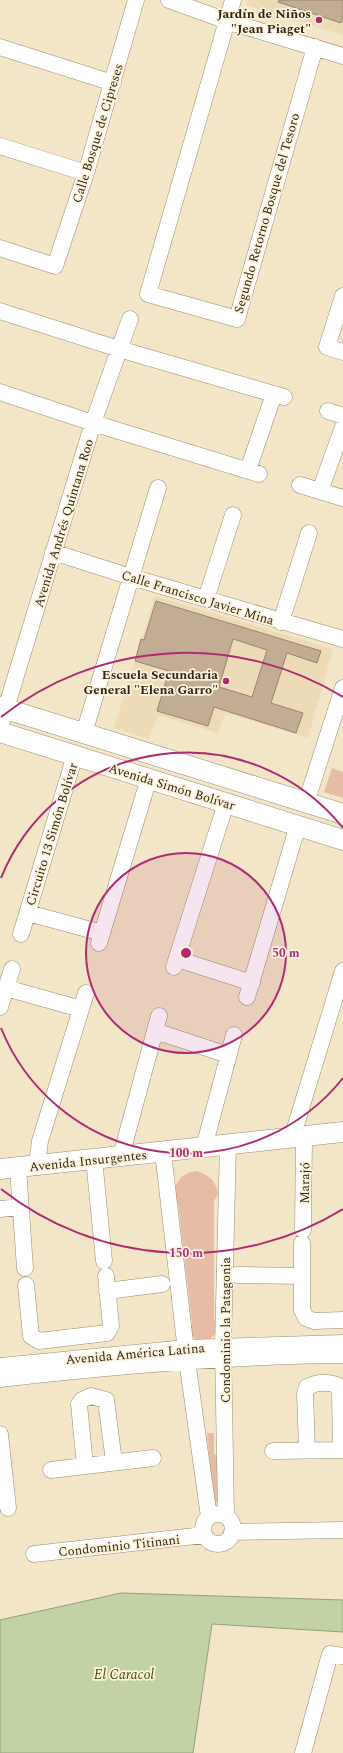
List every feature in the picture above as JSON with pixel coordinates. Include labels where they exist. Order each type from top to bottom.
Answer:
[{"type":"main road","name":"Avenida Simón Bolívar","points":[[3,708],[343,814]]},
{"type":"main road","name":"Avenida Simón Bolívar","points":[[0,732],[343,840]]},
{"type":"main road","points":[[189,791],[197,769]]},
{"type":"main road","name":"Avenida Insurgentes","points":[[18,1167],[343,1132]]},
{"type":"street","name":"Calle Bosque de Cipreses","points":[[0,248],[55,266],[86,173],[136,0]]},
{"type":"street","points":[[169,0],[227,21],[343,56]]},
{"type":"street","points":[[227,21],[233,0]]},
{"type":"street","name":"Segundo Retorno Bosque del Tesoro","points":[[227,21],[148,294],[237,319],[315,47]]},
{"type":"street","points":[[0,47],[113,83]]},
{"type":"street","points":[[0,146],[86,173]]},
{"type":"street","points":[[343,296],[327,347],[343,352]]},
{"type":"street","points":[[0,311],[119,349],[279,395],[254,472],[93,423],[0,392]]},
{"type":"street","name":"Avenida Andrés Quintana Roo","points":[[0,728],[3,708],[93,423],[130,319]]},
{"type":"street","points":[[320,491],[343,427]]},
{"type":"street","points":[[300,485],[343,498]]},
{"type":"street","points":[[84,733],[158,488]]},
{"type":"street","points":[[206,599],[233,515]]},
{"type":"street","points":[[281,622],[309,533]]},
{"type":"street","name":"Calle Francisco Javier Mina","points":[[53,552],[130,577],[343,639]]},
{"type":"street","points":[[306,803],[343,688]]},
{"type":"street","name":"Circuito 13 Simón Bolívar","points":[[21,934],[75,755]]},
{"type":"street","name":"Circuito 13 Simón Bolívar","points":[[28,913],[100,938],[149,778]]},
{"type":"street","points":[[226,803],[175,963],[249,990],[298,826]]},
{"type":"street","points":[[0,1007],[12,969]]},
{"type":"street","name":"Marajó","points":[[343,971],[298,1137],[303,1237],[302,1310],[306,1318],[314,1321],[343,1320]]},
{"type":"street","points":[[6,988],[81,1009]]},
{"type":"street","points":[[25,1268],[18,1167],[40,1140],[86,992]]},
{"type":"street","points":[[121,1156],[160,1016]]},
{"type":"street","points":[[155,1031],[228,1055]]},
{"type":"street","points":[[204,1147],[234,1035]]},
{"type":"street","name":"Condominio la Patagonia","points":[[228,1145],[223,1352],[226,1516],[230,1520],[232,1532]]},
{"type":"street","points":[[163,1152],[208,1517]]},
{"type":"street","points":[[26,1285],[30,1336],[39,1341],[107,1333],[111,1326],[94,1159]]},
{"type":"street","points":[[0,1209],[20,1207]]},
{"type":"street","points":[[238,1275],[302,1276]]},
{"type":"street","points":[[106,1276],[162,1284]]},
{"type":"street","points":[[76,1337],[77,1358]]},
{"type":"street","name":"Avenida América Latina","points":[[0,1366],[77,1358],[223,1352],[343,1343]]},
{"type":"street","name":"Avenida América Latina","points":[[223,1352],[343,1356]]},
{"type":"street","name":"Avenida América Latina","points":[[0,1379],[89,1369],[187,1354]]},
{"type":"street","points":[[322,1356],[322,1383]]},
{"type":"street","points":[[89,1369],[91,1396]]},
{"type":"street","points":[[273,1450],[307,1450],[342,1450],[340,1392],[337,1385],[315,1383],[307,1387],[305,1394],[307,1450]]},
{"type":"street","points":[[85,1466],[79,1404],[82,1400],[91,1396],[106,1400],[114,1462]]},
{"type":"street","points":[[0,1434],[8,1508]]},
{"type":"street","points":[[51,1470],[153,1458]]},
{"type":"street","points":[[226,1516],[214,1514],[208,1517],[204,1522],[202,1528],[204,1535],[208,1540],[219,1544],[230,1538],[232,1532],[343,1530]]},
{"type":"street","name":"Condominio Titinani","points":[[34,1554],[204,1535]]},
{"type":"street","points":[[303,1753],[330,1654],[343,1656]]},
{"type":"shaded area","name":"Jardín de Niños \"Jean Piaget\"","points":[[248,0],[343,0],[343,35],[246,5]]},
{"type":"shaded area","name":"Escuela Secundaria General \"Elena Garro\"","points":[[155,596],[333,649],[308,738],[225,713],[218,733],[158,715],[149,739],[114,728]]},
{"type":"shaded area","points":[[332,768],[343,772],[343,798],[324,792]]},
{"type":"shaded area","points":[[197,1171],[212,1179],[218,1194],[214,1201],[214,1320],[219,1327],[212,1337],[204,1342],[196,1339],[188,1328],[192,1323],[178,1203],[172,1197],[180,1179],[191,1172]]},
{"type":"shaded area","points":[[207,1433],[214,1433],[214,1453],[218,1458],[219,1501],[216,1503],[212,1503],[205,1460],[209,1454]]},
{"type":"water","name":"El Caracol","points":[[121,1593],[343,1600],[343,1632],[212,1624],[193,1753],[0,1753],[0,1620]]},
{"type":"building","points":[[279,0],[343,0],[343,16],[341,23],[278,2]]},
{"type":"building","points":[[156,601],[321,651],[317,663],[287,653],[271,703],[303,713],[296,733],[214,707],[208,726],[157,711],[169,671],[135,661],[141,639],[144,640]],"holes":[[[233,639],[267,650],[252,697],[219,687]]]},
{"type":"place","name":"Jardín de Niños \"Jean Piaget\"","points":[[319,20]]},
{"type":"place","name":"Escuela Secundaria General \"Elena Garro\"","points":[[226,681]]}]
